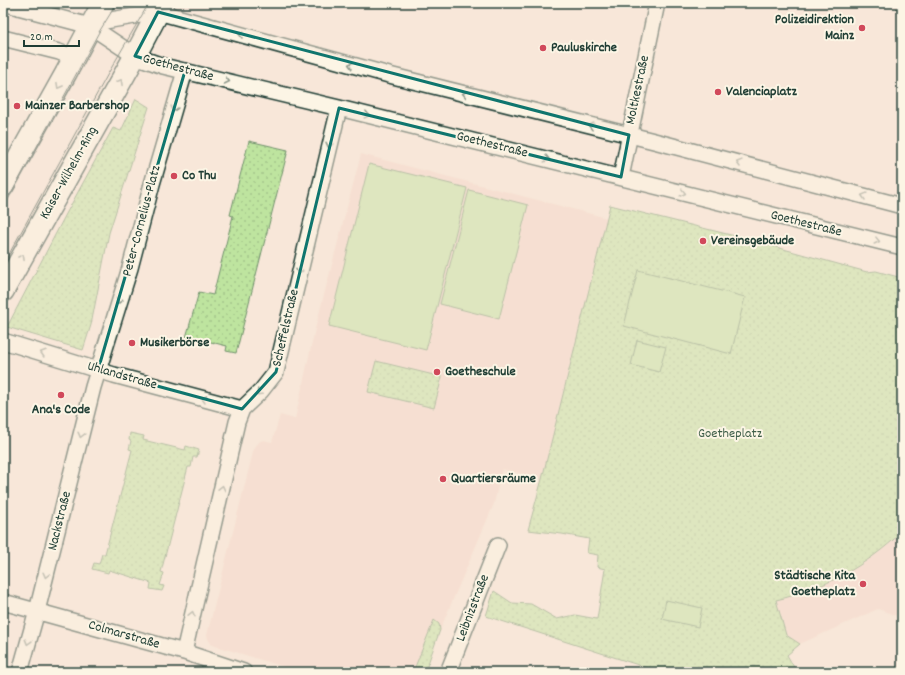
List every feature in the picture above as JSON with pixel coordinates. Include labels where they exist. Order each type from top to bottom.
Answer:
[{"type":"street","name":"Goethestraße","points":[[3,3],[90,26],[135,56],[163,66],[902,247]]},
{"type":"street","points":[[3,186],[103,3]]},
{"type":"street","name":"Moltkestraße","points":[[621,177],[657,3]]},
{"type":"street","points":[[90,26],[161,8],[389,75],[902,206]]},
{"type":"street","name":"Kaiser-Wilhelm-Ring","points":[[3,291],[161,8]]},
{"type":"street","points":[[3,38],[59,52],[74,58]]},
{"type":"street","name":"Peter-Cornelius-Platz","points":[[98,370],[130,268],[152,184],[185,71]]},
{"type":"street","name":"Scheffelstraße","points":[[184,652],[236,422],[242,409],[261,391],[276,372],[339,108]]},
{"type":"street","name":"Uhlandstraße","points":[[3,341],[98,370],[242,409]]},
{"type":"street","name":"Nackstraße","points":[[20,672],[37,611],[98,370]]},
{"type":"street","name":"Leibnizstraße","points":[[448,672],[498,545]]},
{"type":"street","name":"Colmarstraße","points":[[3,602],[184,652],[244,672]]},
{"type":"highlighted area","points":[[158,12],[629,135],[621,177],[339,108],[276,372],[242,409],[98,370],[185,71],[135,56]]},
{"type":"shaded area","name":"Goetheschule","points":[[361,154],[607,218],[542,479],[502,469],[494,504],[440,630],[425,672],[301,672],[212,645],[207,635],[254,448],[260,441],[264,440],[272,442],[280,415],[295,419],[315,329]]},
{"type":"shaded area","name":"Städtische Kita Goetheplatz","points":[[902,532],[902,618],[878,609],[800,644],[786,635],[776,600],[811,590],[861,565],[887,546]]},
{"type":"green space","points":[[136,99],[149,107],[109,233],[91,325],[83,350],[7,327],[113,128],[121,131]]},
{"type":"green space","points":[[249,141],[288,150],[236,353],[226,351],[227,346],[195,338],[194,343],[185,341],[199,292],[213,295],[233,216],[230,215]]},
{"type":"green space","points":[[369,164],[467,188],[426,350],[329,326]]},
{"type":"green space","points":[[469,190],[528,205],[499,319],[440,304]]},
{"type":"green space","name":"Goetheplatz","points":[[610,205],[747,239],[867,272],[876,271],[902,278],[902,532],[874,555],[844,575],[811,590],[776,600],[786,635],[800,644],[787,655],[795,669],[786,672],[771,668],[770,672],[660,672],[486,616],[494,591],[512,603],[531,604],[557,619],[575,615],[597,619],[605,569],[597,567],[598,555],[587,553],[589,539],[528,530]]},
{"type":"green space","points":[[638,270],[745,297],[731,354],[624,326]]},
{"type":"green space","points":[[637,340],[666,347],[659,372],[631,365]]},
{"type":"green space","points":[[376,361],[442,377],[434,408],[368,392]]},
{"type":"green space","points":[[130,433],[144,436],[143,440],[185,450],[186,446],[199,450],[197,457],[193,457],[191,467],[188,467],[161,572],[164,573],[160,585],[164,586],[162,591],[150,589],[151,583],[109,570],[108,573],[92,569],[94,563],[99,564],[102,554],[105,554],[132,450],[129,449],[131,441],[129,440]]},
{"type":"green space","points":[[666,600],[702,608],[698,627],[662,619]]},
{"type":"green space","points":[[434,620],[439,624],[440,630],[425,672],[413,672]]},
{"type":"tram line","points":[[3,209],[99,32],[117,3]]},
{"type":"tram line","points":[[3,265],[109,72],[149,3]]},
{"type":"place","name":"Polizeidirektion Mainz","points":[[862,28]]},
{"type":"place","name":"Pauluskirche","points":[[543,48]]},
{"type":"place","name":"Valenciaplatz","points":[[718,92]]},
{"type":"place","name":"Mainzer Barbershop","points":[[17,106]]},
{"type":"place","name":"Co Thu","points":[[174,176]]},
{"type":"place","name":"Vereinsgebäude","points":[[703,241]]},
{"type":"place","name":"Musikerbörse","points":[[132,343]]},
{"type":"place","name":"Goetheschule","points":[[437,372]]},
{"type":"place","name":"Ana's Code","points":[[61,395]]},
{"type":"place","name":"Quartiersräume","points":[[443,479]]},
{"type":"place","name":"Städtische Kita Goetheplatz","points":[[863,584]]}]
